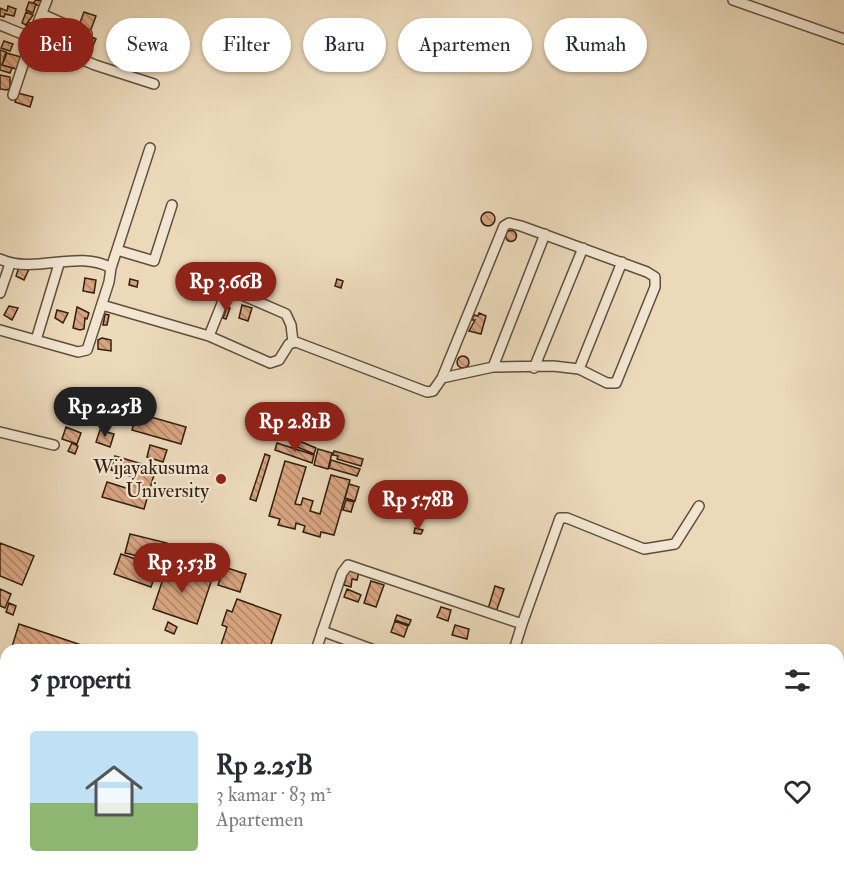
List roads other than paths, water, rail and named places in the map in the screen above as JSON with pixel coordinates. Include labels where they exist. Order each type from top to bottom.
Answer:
[{"type":"street","points":[[40,18],[47,0]]},
{"type":"street","points":[[733,0],[844,39]]},
{"type":"street","points":[[42,14],[51,18]]},
{"type":"street","points":[[0,25],[18,32]]},
{"type":"street","points":[[94,65],[153,84]]},
{"type":"street","points":[[13,95],[21,72]]},
{"type":"street","points":[[0,330],[78,352],[87,350],[150,148]]},
{"type":"street","points":[[117,250],[154,261],[172,205]]},
{"type":"street","points":[[293,342],[427,392],[433,391],[442,378],[504,226],[515,224],[647,272],[656,281],[616,383],[607,383],[579,369],[553,366],[493,368],[442,378]]},
{"type":"street","points":[[493,368],[545,234]]},
{"type":"street","points":[[534,368],[583,248]]},
{"type":"street","points":[[0,259],[10,264],[94,261],[111,268]]},
{"type":"street","points":[[579,369],[622,262]]},
{"type":"street","points":[[0,293],[10,264]]},
{"type":"street","points":[[36,340],[59,264]]},
{"type":"street","points":[[208,336],[225,296],[233,291],[286,314],[291,325],[293,342]]},
{"type":"street","points":[[102,304],[208,336],[270,363],[279,360],[289,344],[293,342]]},
{"type":"street","points":[[0,432],[54,444]]},
{"type":"street","points":[[516,644],[560,518],[567,518],[648,549],[675,544],[699,506]]},
{"type":"street","points":[[318,644],[348,565],[522,624]]},
{"type":"street","points":[[322,631],[358,644]]},
{"type":"place","name":"Wijayakusuma University","points":[[221,479]]}]
